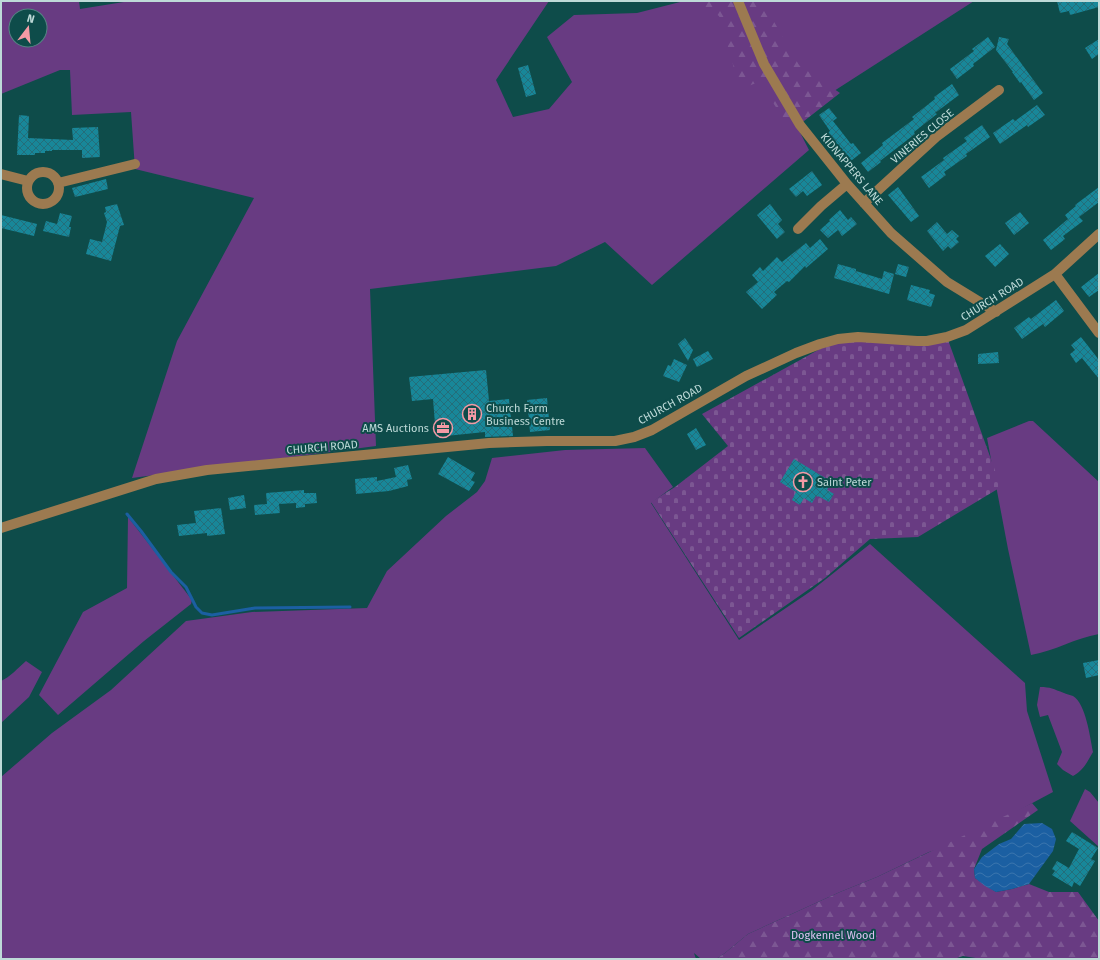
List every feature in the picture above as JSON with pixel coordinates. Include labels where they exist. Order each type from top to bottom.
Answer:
[{"type":"street","name":"KIDNAPPERS LANE","points":[[738,1],[764,64],[800,125],[847,184],[891,233],[947,282],[996,312]]},
{"type":"street","name":"VINERIES CLOSE","points":[[864,203],[936,137],[999,90]]},
{"type":"street","points":[[58,183],[135,164]]},
{"type":"street","points":[[45,172],[54,176],[58,183],[59,191],[52,202],[38,204],[30,198],[27,190],[28,181],[33,175],[45,172]]},
{"type":"street","points":[[1,174],[28,181]]},
{"type":"street","points":[[798,229],[821,206],[847,184]]},
{"type":"street","name":"CHURCH ROAD","points":[[1,528],[156,479],[207,470],[489,443],[615,441],[634,437],[652,430],[746,376],[809,348],[830,341],[848,337],[868,337],[917,342],[937,340],[957,334],[996,312],[1055,274],[1099,234]]},
{"type":"street","points":[[1055,274],[1099,333]]},
{"type":"green space","points":[[1,1],[79,1],[80,9],[130,1],[549,1],[496,80],[513,117],[549,109],[572,82],[547,37],[574,15],[637,13],[684,1],[733,1],[809,150],[652,285],[605,242],[556,266],[370,289],[376,446],[132,478],[177,341],[254,198],[135,169],[131,112],[72,115],[70,70],[60,70],[1,94]]},
{"type":"green space","points":[[701,1],[762,1],[799,65],[840,93],[804,121],[784,119],[759,82],[740,89],[719,16],[703,6]]},
{"type":"green space","points":[[751,1],[974,1],[806,109]]},
{"type":"green space","points":[[947,337],[1001,487],[918,537],[870,539],[825,578],[739,638],[651,502],[675,487],[728,446],[702,414],[838,339]]},
{"type":"green space","points":[[1029,421],[1033,421],[1099,482],[1099,634],[1031,655],[1008,549],[987,438]]},
{"type":"green space","points":[[645,448],[673,487],[651,503],[739,640],[811,591],[870,544],[1025,683],[1027,711],[1053,792],[958,843],[929,852],[877,877],[840,892],[748,934],[716,959],[701,959],[694,953],[696,959],[1,959],[1,777],[52,733],[111,690],[186,621],[252,612],[367,608],[387,571],[446,516],[477,492],[485,481],[492,458],[565,450]]},
{"type":"green space","points":[[128,517],[192,600],[191,604],[144,641],[58,715],[39,695],[83,612],[127,588]]},
{"type":"green space","points":[[26,661],[42,672],[29,697],[1,723],[1,681],[11,675]]},
{"type":"green space","points":[[1040,687],[1052,688],[1073,696],[1081,706],[1084,713],[1093,752],[1083,768],[1073,776],[1057,764],[1062,752],[1048,715],[1040,717],[1037,705]]},
{"type":"green space","points":[[1085,789],[1090,792],[1099,803],[1099,847],[1070,821]]},
{"type":"green space","name":"Dogkennel Wood","points":[[1032,803],[1038,810],[982,849],[974,869],[975,878],[996,892],[1029,884],[1049,892],[1078,892],[1099,921],[1099,959],[982,959],[963,956],[954,959],[716,959],[748,934],[840,892],[877,877]]},
{"type":"water","points":[[1042,823],[1052,829],[1056,839],[1053,851],[1029,884],[996,892],[975,878],[974,869],[982,857],[999,844],[1011,839],[1024,824]]},
{"type":"building","points":[[1057,1],[1099,1],[1099,7],[1070,15],[1069,11],[1060,13]]},
{"type":"building","points":[[988,37],[995,47],[957,79],[950,69],[974,51],[972,49]]},
{"type":"building","points":[[999,37],[1009,39],[1007,44],[1043,93],[1034,100],[996,50]]},
{"type":"building","points":[[1099,39],[1099,54],[1092,59],[1085,48]]},
{"type":"building","points":[[528,65],[536,94],[526,97],[518,68]]},
{"type":"building","points":[[952,84],[959,95],[935,113],[937,114],[914,132],[915,134],[868,172],[861,163],[883,145],[882,143],[914,119],[912,117],[935,99],[934,97]]},
{"type":"building","points":[[1037,105],[1045,115],[1028,127],[1027,125],[1000,144],[993,133],[1013,119],[1015,121]]},
{"type":"building","points":[[829,108],[837,118],[833,121],[851,144],[853,143],[861,153],[847,164],[841,156],[843,155],[826,134],[830,131],[819,115]]},
{"type":"building","points":[[19,115],[29,116],[28,138],[73,140],[72,128],[98,127],[100,157],[82,158],[82,150],[52,150],[45,151],[45,153],[35,153],[35,155],[17,155]]},
{"type":"building","points":[[982,125],[990,137],[944,172],[946,175],[929,188],[921,177],[944,160],[943,158],[967,141],[964,138]]},
{"type":"building","points":[[812,171],[822,185],[807,196],[803,191],[796,197],[789,189]]},
{"type":"building","points":[[106,179],[108,189],[75,197],[72,188]]},
{"type":"building","points":[[898,187],[919,216],[911,222],[888,195]]},
{"type":"building","points":[[1099,187],[1099,202],[1079,217],[1083,221],[1063,236],[1065,239],[1051,250],[1043,240],[1068,219],[1065,215],[1076,206],[1075,205]]},
{"type":"building","points":[[117,204],[124,225],[120,226],[111,261],[86,254],[90,239],[102,242],[107,222],[104,213],[106,212],[105,207]]},
{"type":"building","points":[[770,204],[782,220],[778,224],[785,232],[777,239],[757,215]]},
{"type":"building","points":[[840,210],[848,220],[851,217],[857,224],[842,236],[838,230],[828,238],[820,230]]},
{"type":"building","points":[[1020,212],[1029,223],[1014,235],[1005,223]]},
{"type":"building","points":[[60,213],[72,216],[69,227],[71,227],[69,237],[43,231],[46,221],[57,224]]},
{"type":"building","points":[[1,215],[37,224],[34,236],[1,228]]},
{"type":"building","points":[[937,222],[947,234],[952,230],[959,236],[956,239],[959,242],[951,249],[948,246],[943,251],[927,231]]},
{"type":"building","points":[[820,239],[828,249],[806,268],[805,266],[789,282],[787,281],[774,292],[777,295],[762,309],[746,292],[758,282],[752,275],[760,267],[763,271],[777,257],[782,262],[806,243],[810,248]]},
{"type":"building","points":[[1000,244],[1009,254],[995,267],[985,256]]},
{"type":"building","points":[[838,264],[882,279],[884,271],[894,274],[889,294],[834,278]]},
{"type":"building","points":[[898,264],[909,267],[906,277],[895,274]]},
{"type":"building","points":[[1099,273],[1099,290],[1089,297],[1081,287]]},
{"type":"building","points":[[911,285],[930,290],[929,293],[935,295],[931,307],[907,300]]},
{"type":"building","points":[[1056,300],[1064,311],[1045,327],[1043,324],[1022,339],[1014,328],[1029,317],[1031,319]]},
{"type":"building","points":[[1081,337],[1099,360],[1099,379],[1082,358],[1076,363],[1070,354],[1075,350],[1071,345]]},
{"type":"building","points":[[685,338],[693,350],[688,361],[678,344]]},
{"type":"building","points":[[708,351],[713,359],[697,367],[693,359]]},
{"type":"building","points":[[998,352],[999,363],[978,364],[978,354]]},
{"type":"building","points":[[674,359],[687,365],[679,382],[663,376],[668,365],[671,366]]},
{"type":"building","name":"Church Farm Business Centre","points":[[486,370],[489,401],[509,399],[513,436],[485,437],[485,432],[436,437],[433,399],[412,401],[409,377]]},
{"type":"building","points":[[547,398],[550,430],[530,432],[527,400]]},
{"type":"building","points":[[696,428],[706,445],[696,450],[687,434]]},
{"type":"building","points":[[448,457],[475,473],[471,480],[475,482],[469,491],[438,474]]},
{"type":"building","name":"Saint Peter","points":[[794,459],[827,479],[825,482],[830,484],[827,490],[834,494],[829,502],[818,496],[816,496],[812,503],[804,498],[800,505],[792,500],[796,492],[780,482]]},
{"type":"building","points":[[408,465],[412,479],[407,480],[408,486],[389,491],[356,494],[355,479],[377,477],[377,481],[396,477],[394,468]]},
{"type":"building","points":[[304,490],[304,493],[316,493],[317,503],[305,504],[305,507],[296,508],[296,503],[279,504],[280,513],[255,515],[254,505],[267,504],[266,493]]},
{"type":"building","points":[[244,495],[246,508],[230,510],[228,498]]},
{"type":"building","points":[[221,508],[225,534],[207,536],[207,533],[179,536],[177,525],[196,523],[194,511]]},
{"type":"building","points":[[1099,660],[1099,675],[1086,678],[1083,663]]},
{"type":"building","points":[[1072,832],[1098,848],[1091,859],[1095,861],[1080,886],[1074,882],[1072,887],[1052,875],[1055,871],[1052,869],[1057,861],[1069,868],[1079,849],[1066,841]]},
{"type":"waterway","points":[[127,514],[171,572],[186,587],[196,607],[202,613],[212,615],[255,608],[350,607]]},
{"type":"place","name":"Church Farm Business Centre","points":[[472,414]]},
{"type":"place","name":"AMS Auctions","points":[[443,428]]},
{"type":"place","name":"Saint Peter","points":[[803,482]]}]
